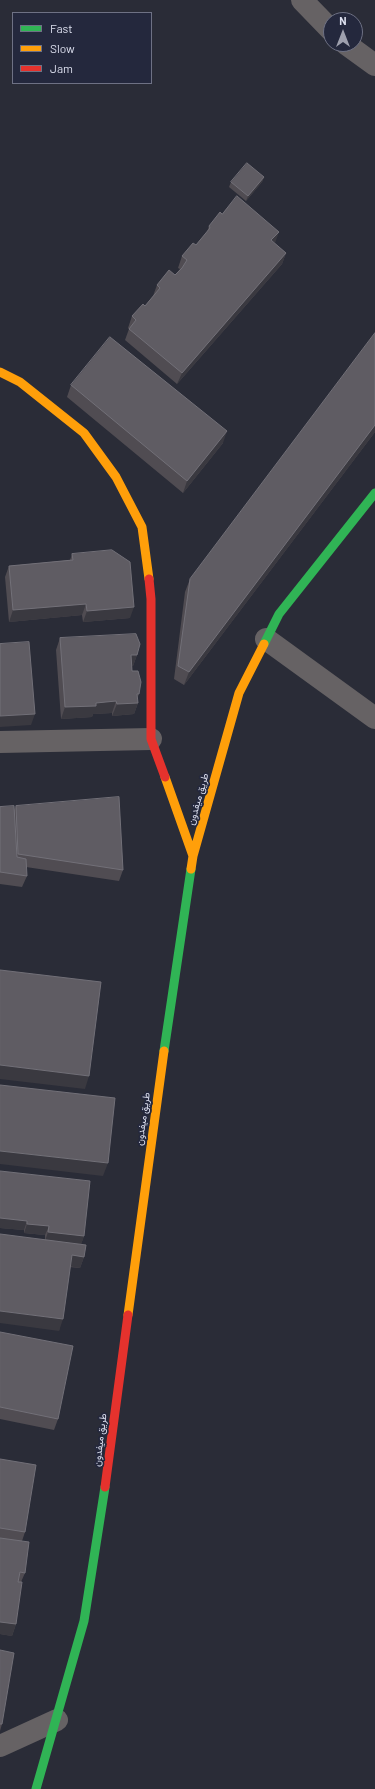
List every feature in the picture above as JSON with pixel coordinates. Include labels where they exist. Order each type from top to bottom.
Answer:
[{"type":"main road","points":[[0,372],[20,382],[84,433],[116,477],[142,527],[151,599],[151,739],[193,856]]},
{"type":"main road","name":"طريق ميفدون","points":[[36,1789],[84,1622],[101,1514],[160,1077],[193,856],[239,693],[266,639],[279,614],[375,493]]},
{"type":"street","points":[[302,0],[323,22]]},
{"type":"street","points":[[357,52],[375,65]]},
{"type":"street","points":[[266,639],[375,718]]},
{"type":"street","points":[[0,742],[151,739]]},
{"type":"street","points":[[0,1746],[56,1720]]},
{"type":"building","points":[[247,163],[264,177],[248,196],[231,182]]},
{"type":"building","points":[[237,196],[279,232],[271,240],[286,253],[182,373],[129,329],[136,320],[132,316],[143,304],[145,306],[160,288],[157,285],[169,270],[175,275],[182,268],[187,260],[182,256],[193,243],[196,245],[210,228],[209,226],[220,212],[222,214]]},
{"type":"building","points":[[375,333],[375,425],[189,672],[178,666],[190,579]]},
{"type":"building","points":[[110,337],[227,431],[187,481],[71,385]]},
{"type":"building","points":[[112,550],[130,562],[134,607],[87,611],[86,604],[13,610],[9,566],[73,560],[72,554]]},
{"type":"building","points":[[136,634],[140,644],[137,655],[131,655],[132,671],[138,671],[141,682],[139,694],[137,694],[138,703],[117,704],[116,701],[96,703],[96,706],[65,707],[60,638]]},
{"type":"building","points":[[29,642],[35,714],[0,716],[0,644]]},
{"type":"building","points":[[119,797],[123,870],[18,854],[16,806]]},
{"type":"building","points":[[14,806],[17,857],[26,859],[27,876],[0,872],[0,807]]},
{"type":"building","points":[[0,970],[101,982],[89,1076],[0,1065]]},
{"type":"building","points":[[0,1085],[115,1098],[108,1163],[0,1151]]},
{"type":"building","points":[[0,1171],[90,1181],[84,1236],[48,1232],[49,1226],[27,1224],[27,1221],[0,1218]]},
{"type":"building","points":[[0,1234],[86,1245],[84,1257],[72,1255],[63,1319],[0,1311]]},
{"type":"building","points":[[0,1332],[73,1346],[58,1419],[0,1407]]},
{"type":"building","points":[[0,1459],[36,1465],[25,1532],[0,1528]]},
{"type":"building","points":[[0,1538],[29,1542],[25,1573],[20,1572],[18,1582],[22,1582],[16,1624],[0,1622]]},
{"type":"building","points":[[0,1650],[14,1653],[2,1724],[0,1724]]},
{"type":"traffic: fast","points":[[264,644],[279,614],[375,493]]},
{"type":"traffic: fast","points":[[164,1051],[191,869]]},
{"type":"traffic: fast","points":[[36,1789],[84,1621],[105,1487]]},
{"type":"traffic: slow","points":[[0,372],[20,382],[84,433],[116,477],[142,527],[149,579]]},
{"type":"traffic: slow","points":[[191,869],[193,856],[239,693],[264,644]]},
{"type":"traffic: slow","points":[[165,777],[193,856]]},
{"type":"traffic: slow","points":[[128,1315],[164,1051]]},
{"type":"traffic: jam","points":[[149,579],[151,599],[151,739],[165,777]]},
{"type":"traffic: jam","points":[[105,1487],[128,1315]]}]
